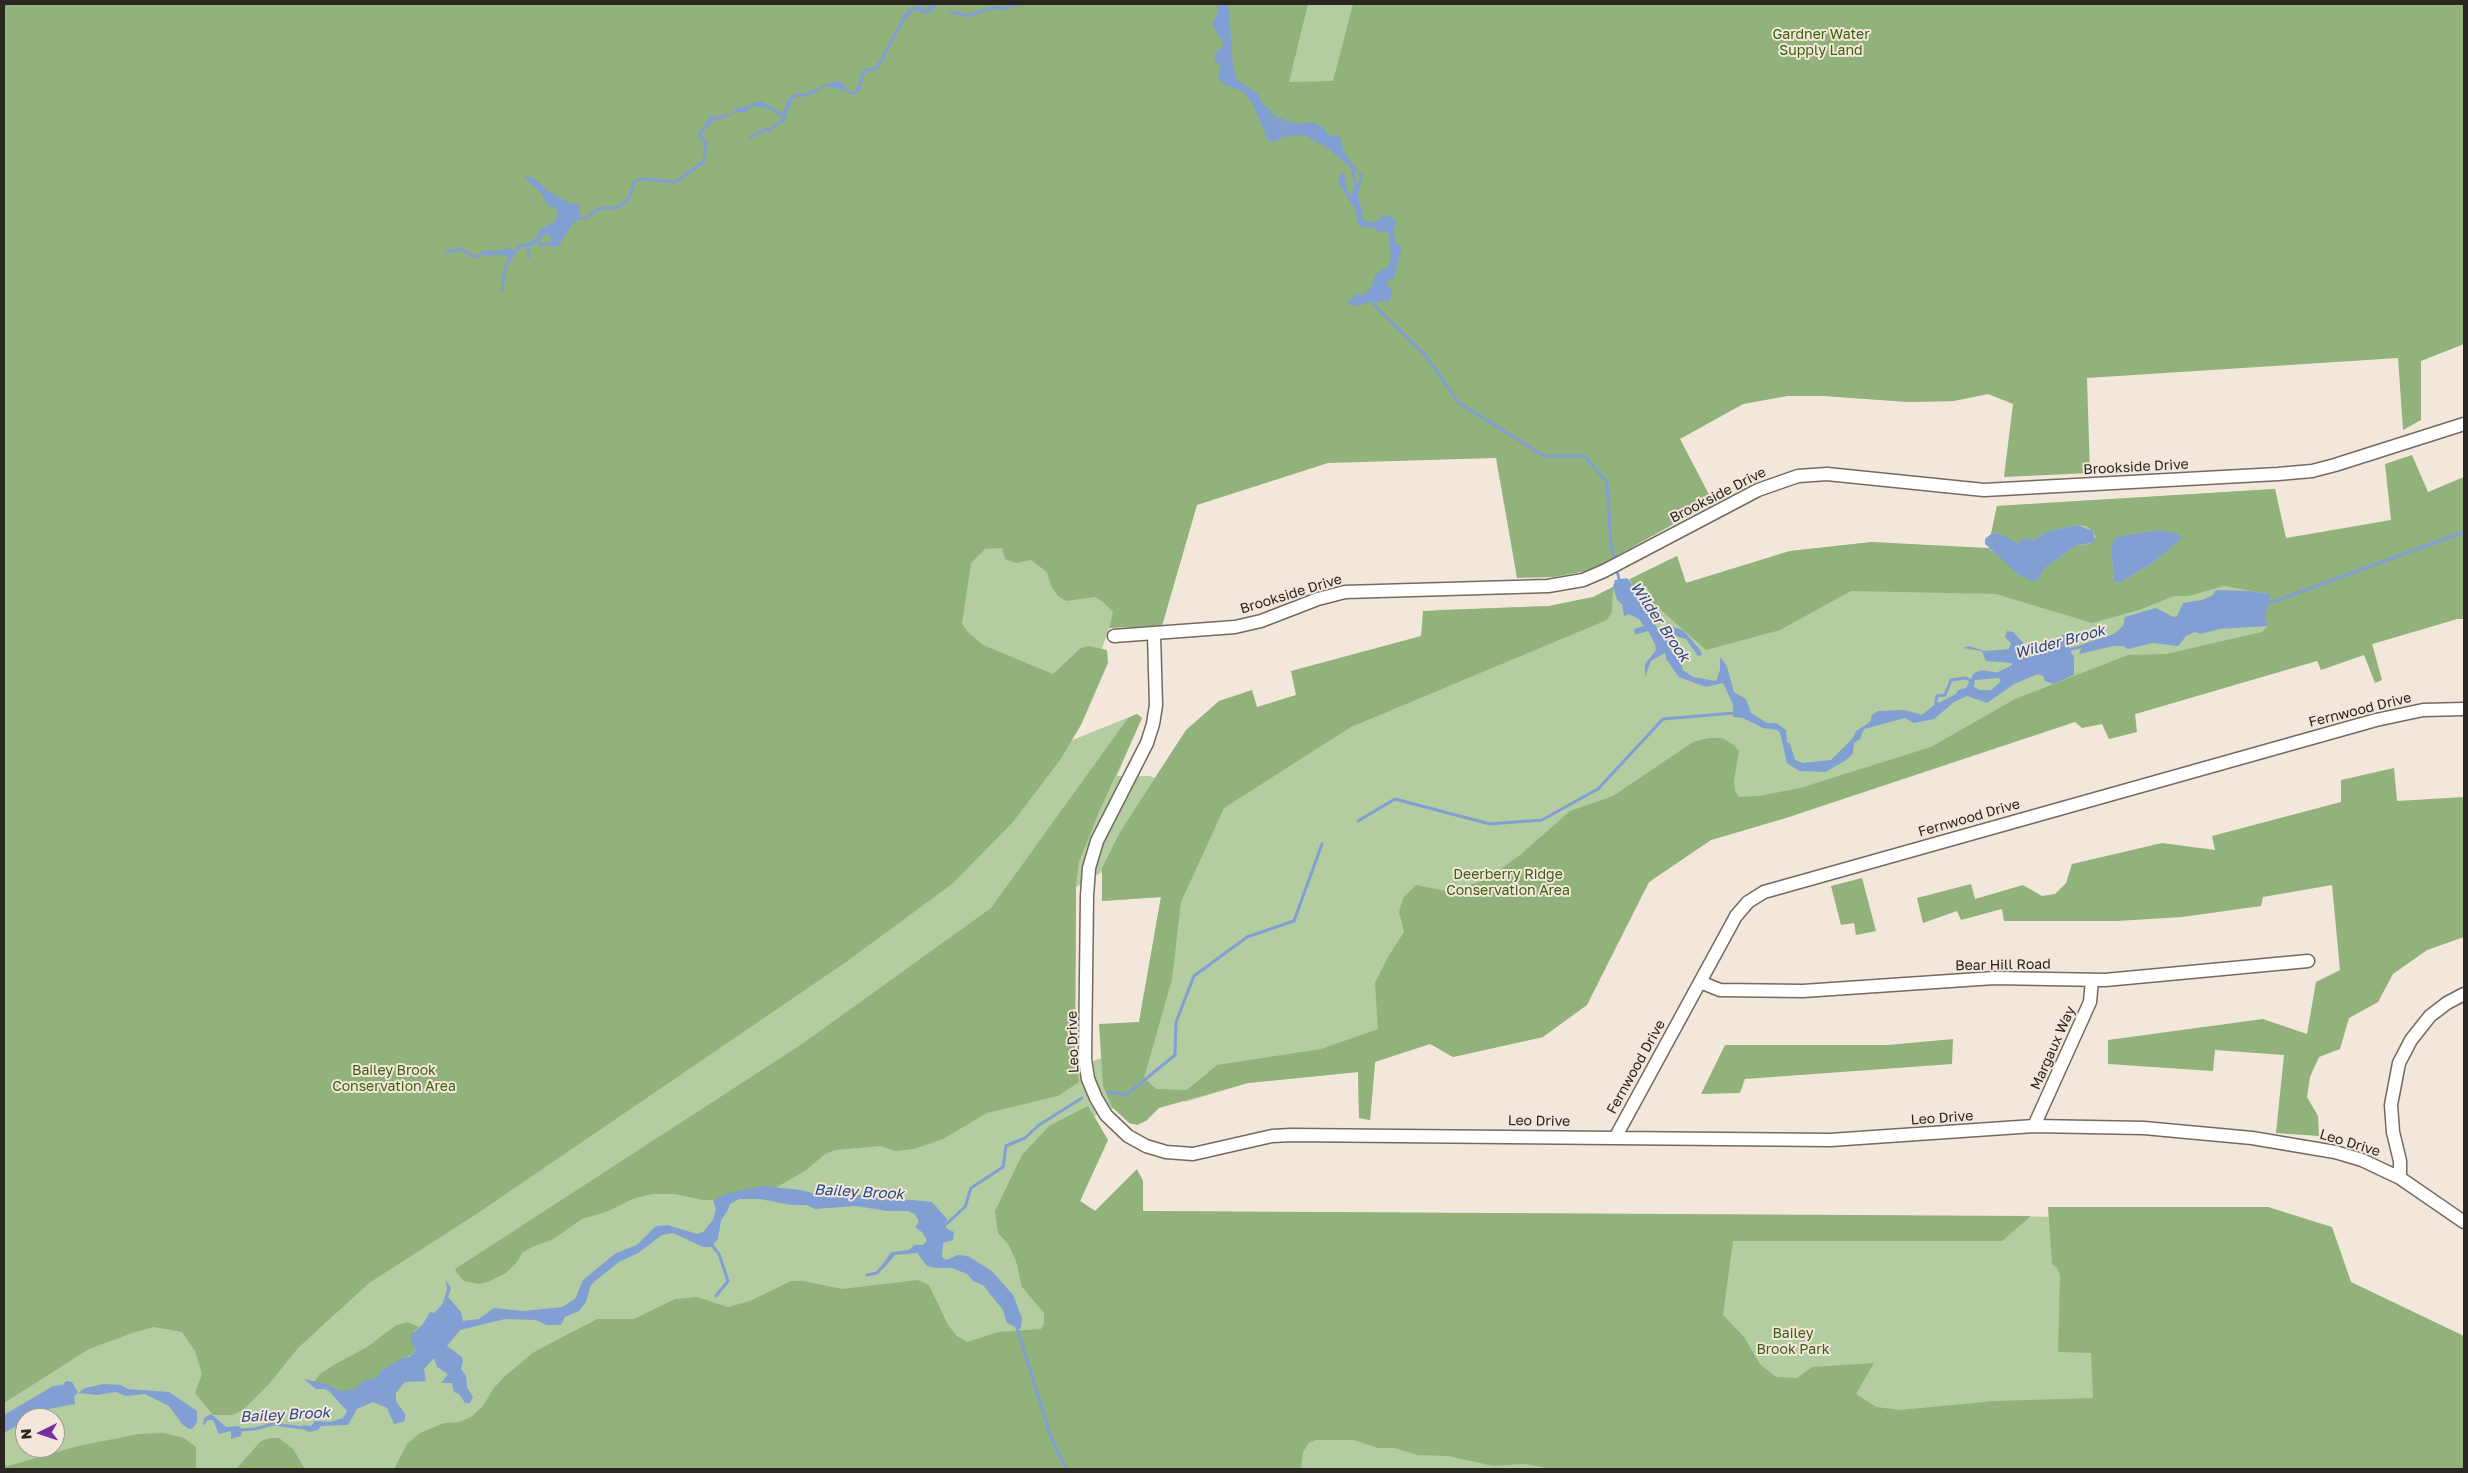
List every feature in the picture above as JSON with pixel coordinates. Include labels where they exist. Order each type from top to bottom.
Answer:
[{"type":"street","name":"Brookside Drive","points":[[1114,636],[1154,635],[1245,625],[1345,592],[1548,586],[1583,580],[1604,572],[1758,490],[1798,476],[1827,474],[1984,490],[2278,474],[2329,467],[2464,424]]},
{"type":"street","name":"Leo Drive","points":[[1154,635],[1156,705],[1153,724],[1147,743],[1097,841],[1088,882],[1086,1069],[1096,1098],[1113,1123],[1128,1136],[1146,1146],[1176,1154],[1193,1154],[1272,1136],[1291,1135],[1830,1140],[2034,1126],[2158,1129],[2275,1141],[2335,1152],[2369,1163],[2400,1178],[2464,1222]]},
{"type":"street","name":"Fernwood Drive","points":[[1615,1138],[1740,911],[1753,898],[1770,890],[2376,720],[2423,710],[2464,710]]},
{"type":"street","name":"Bear Hill Road","points":[[1700,982],[1720,990],[1820,990],[1994,978],[2092,980],[2308,962]]},
{"type":"street","name":"Margaux Way","points":[[2034,1126],[2090,1002],[2092,980]]},
{"type":"street","points":[[2400,1178],[2400,1161],[2393,1132],[2391,1104],[2394,1077],[2411,1040],[2430,1016],[2447,1003],[2464,994]]},
{"type":"green space","points":[[4,4],[1308,4],[1289,82],[1333,81],[1353,4],[2464,4],[2464,344],[2421,361],[2421,420],[2403,430],[2398,358],[2087,378],[2090,473],[2004,477],[2013,404],[1988,394],[1954,401],[1909,402],[1824,396],[1787,396],[1743,404],[1680,439],[1713,502],[1604,563],[1586,571],[1554,577],[1517,578],[1496,458],[1328,463],[1197,505],[1162,626],[1109,628],[1113,612],[1103,602],[1095,597],[1066,601],[1058,596],[1051,586],[1047,572],[1031,560],[1016,563],[1005,559],[1002,548],[985,549],[971,563],[962,624],[969,633],[983,645],[1053,674],[1081,648],[1088,646],[1107,650],[1108,663],[1081,725],[1060,760],[1013,822],[952,884],[846,962],[475,1215],[369,1283],[298,1348],[269,1384],[243,1410],[232,1415],[213,1415],[195,1393],[202,1374],[195,1351],[182,1332],[154,1327],[89,1349],[4,1403]]},
{"type":"green space","points":[[882,4],[2424,4],[1954,401],[1909,402],[1824,396],[1787,396],[1743,404],[1679,439],[1688,351],[1141,519],[1109,628],[1070,741],[1137,714],[1142,718],[1117,776],[1150,776],[1155,778],[1186,730],[1438,651],[1435,610],[1549,606],[1593,597],[1613,587],[1615,580],[1630,579],[1677,556],[1686,583],[1790,551],[1872,542],[1988,549],[1997,506],[2275,489],[2297,592],[2464,619],[2457,619],[2102,724],[2090,693],[1789,817],[1711,840],[1649,882],[1608,959],[1543,1037],[1453,1057],[1412,1032],[1378,1030],[1370,1120],[1359,1118],[1358,1072],[1248,1083],[1185,1102],[1174,1090],[1163,1090],[1094,1116],[1108,1140],[1080,1201],[1096,1211],[2255,1218],[2464,1469],[4,1469],[4,668],[839,607]],"holes":[[[1102,872],[1102,901],[1161,897],[1139,1022],[1105,1025],[1105,1057],[1076,1067],[1076,887]]]},
{"type":"green space","name":"Deerberry Ridge Conservation Area","points":[[2412,455],[2428,492],[2464,477],[2464,619],[2457,619],[2372,644],[2382,680],[2375,683],[2364,655],[2321,670],[2317,661],[2135,714],[2137,732],[2109,739],[2102,724],[2082,728],[2075,722],[1789,817],[1711,840],[1649,882],[1587,1005],[1543,1037],[1453,1057],[1430,1044],[1375,1062],[1370,1120],[1359,1118],[1358,1072],[1248,1083],[1159,1108],[1146,1121],[1137,1125],[1129,1123],[1112,1107],[1103,1086],[1099,1024],[1139,1022],[1161,897],[1102,901],[1102,868],[1120,832],[1186,730],[1219,701],[1252,690],[1257,707],[1296,695],[1291,671],[1421,636],[1423,611],[1549,606],[1593,597],[1613,587],[1612,612],[1607,620],[1351,727],[1224,808],[1181,902],[1172,979],[1144,1078],[1156,1089],[1187,1090],[1217,1065],[1321,1049],[1378,1029],[1375,983],[1388,957],[1404,932],[1399,912],[1403,898],[1416,885],[1451,892],[1487,879],[1520,855],[1570,811],[1613,796],[1693,742],[1709,738],[1722,738],[1734,745],[1739,751],[1734,781],[1735,791],[1739,797],[1759,796],[1800,788],[1931,747],[2015,699],[2128,655],[2166,654],[2262,632],[2268,626],[2265,618],[2269,594],[2224,586],[2188,596],[2174,596],[2139,610],[2092,623],[1996,594],[1851,591],[1780,630],[1706,650],[1652,602],[1647,587],[1633,586],[1630,579],[1677,556],[1686,583],[1790,551],[1872,542],[1988,548],[2002,559],[2044,569],[2075,546],[2089,544],[2096,537],[2093,531],[2086,526],[2077,525],[2049,531],[2034,540],[2025,538],[2017,543],[2013,542],[1999,533],[1991,534],[1997,506],[2275,489],[2286,538],[2391,520],[2385,464]],"holes":[[[2160,530],[2166,551],[2151,564],[2130,577],[2118,583],[2114,582],[2111,548],[2120,536]]]},
{"type":"green space","points":[[1137,714],[1142,718],[1098,814],[1079,862],[1076,886],[1075,1059],[1079,1082],[1058,1096],[987,1113],[943,1139],[914,1149],[895,1151],[881,1146],[835,1150],[825,1154],[805,1171],[777,1187],[749,1189],[713,1200],[703,1200],[675,1194],[652,1194],[633,1199],[606,1212],[582,1219],[552,1240],[523,1252],[517,1262],[506,1273],[490,1281],[479,1284],[464,1281],[457,1273],[455,1269],[802,1044],[991,908],[1128,718]]},
{"type":"green space","points":[[2394,768],[2397,801],[2464,797],[2464,937],[2427,950],[2393,974],[2378,1002],[2349,1018],[2340,1049],[2319,1057],[2310,1077],[2307,1097],[2318,1116],[2319,1136],[2276,1133],[2284,1055],[2215,1050],[2213,1071],[2108,1064],[2108,1040],[2263,1019],[2307,1034],[2316,982],[2340,970],[2332,885],[2263,897],[2261,906],[2182,917],[2117,921],[2004,921],[2002,909],[1961,920],[1957,911],[1923,923],[1917,898],[1971,884],[1975,899],[2023,885],[2042,896],[2055,894],[2066,883],[2072,864],[2162,843],[2215,850],[2212,836],[2341,802],[2341,780]]},
{"type":"green space","points":[[1862,878],[1876,931],[1856,935],[1854,923],[1841,925],[1831,886]]},
{"type":"green space","points":[[1953,1039],[1952,1064],[1745,1079],[1740,1093],[1701,1094],[1725,1045],[1888,1045]]},
{"type":"green space","points":[[1088,1106],[1108,1140],[1080,1201],[1095,1211],[1137,1169],[1143,1181],[1143,1211],[2031,1216],[2002,1241],[1733,1241],[1723,1315],[1744,1337],[1760,1364],[1776,1377],[1797,1378],[1812,1367],[1874,1363],[1856,1394],[1876,1407],[1900,1410],[1995,1401],[2093,1398],[2091,1353],[2058,1352],[2060,1275],[2057,1268],[2052,1264],[2048,1207],[2268,1207],[2332,1227],[2351,1282],[2464,1336],[2464,1469],[1552,1469],[1524,1464],[1493,1466],[1448,1456],[1417,1455],[1395,1448],[1378,1448],[1354,1440],[1316,1440],[1309,1443],[1303,1452],[1301,1469],[394,1469],[407,1444],[420,1433],[444,1423],[459,1422],[471,1417],[483,1406],[493,1389],[504,1377],[534,1352],[597,1319],[634,1319],[675,1299],[697,1297],[728,1307],[750,1301],[791,1281],[803,1281],[842,1289],[918,1280],[929,1285],[948,1325],[957,1336],[967,1342],[998,1332],[1041,1329],[1044,1324],[1044,1313],[1022,1287],[1016,1261],[1008,1244],[998,1233],[995,1211],[1022,1155],[1049,1126]]},
{"type":"green space","points":[[407,1322],[419,1327],[414,1331],[414,1353],[382,1370],[376,1378],[360,1384],[354,1390],[343,1392],[314,1382],[320,1374],[332,1366],[367,1347],[395,1326]]},
{"type":"green space","points":[[164,1433],[184,1438],[196,1447],[196,1469],[4,1469],[4,1465],[8,1466],[36,1458],[65,1458],[65,1450],[139,1434]]},
{"type":"green space","points":[[279,1438],[293,1449],[305,1469],[236,1469],[261,1441]]},
{"type":"water","points":[[931,4],[937,4],[932,12],[924,14],[915,9],[898,29],[903,15],[908,10],[918,5],[927,10]]},
{"type":"water","points":[[1217,4],[1227,4],[1229,11],[1233,66],[1237,80],[1257,93],[1271,118],[1287,125],[1313,122],[1323,127],[1328,135],[1341,138],[1343,149],[1351,163],[1363,175],[1358,194],[1363,220],[1374,223],[1385,215],[1394,218],[1396,223],[1393,229],[1396,243],[1402,248],[1394,278],[1388,281],[1388,286],[1392,290],[1390,301],[1372,302],[1355,306],[1347,304],[1356,294],[1363,295],[1370,289],[1376,274],[1389,265],[1391,258],[1389,234],[1385,231],[1379,232],[1373,227],[1359,226],[1355,209],[1338,182],[1340,174],[1344,173],[1346,187],[1350,196],[1360,179],[1358,171],[1352,169],[1330,150],[1306,136],[1282,137],[1274,142],[1268,140],[1253,105],[1244,92],[1225,85],[1218,79],[1220,67],[1214,59],[1215,53],[1223,46],[1223,43],[1212,25],[1218,13]]},
{"type":"water","points":[[839,81],[843,84],[843,90],[827,86],[811,95],[793,98],[785,119],[769,109],[757,106],[749,108],[746,112],[737,112],[720,120],[713,121],[699,135],[713,115],[720,118],[723,114],[731,114],[736,109],[761,101],[783,113],[788,99],[794,94],[808,93],[828,83]]},
{"type":"water","points":[[523,176],[534,178],[546,189],[569,203],[579,204],[580,212],[577,221],[572,224],[559,246],[551,247],[551,237],[546,234],[536,243],[524,246],[537,237],[539,230],[555,222],[558,212],[555,207],[549,207],[541,193]]},
{"type":"water","points":[[508,247],[516,253],[509,262],[507,256],[492,253],[476,257],[483,251],[502,250]]},
{"type":"water","points":[[2077,525],[2093,531],[2095,542],[2075,546],[2044,569],[2037,580],[2032,581],[2019,575],[1985,544],[1985,539],[1991,534],[1999,533],[2017,543],[2025,538],[2034,540],[2049,531]]},
{"type":"water","points":[[2160,530],[2178,534],[2181,539],[2151,564],[2119,583],[2114,582],[2111,548],[2114,539],[2120,536]]},
{"type":"water","points":[[1627,578],[1633,586],[1634,595],[1643,600],[1643,609],[1653,620],[1659,632],[1669,626],[1683,630],[1701,651],[1702,655],[1698,656],[1686,639],[1675,636],[1672,640],[1673,648],[1670,650],[1681,662],[1683,670],[1693,677],[1716,681],[1720,670],[1720,658],[1722,659],[1727,667],[1734,692],[1746,699],[1751,713],[1767,723],[1776,723],[1786,730],[1787,742],[1790,744],[1795,760],[1803,763],[1831,760],[1853,738],[1856,731],[1870,722],[1872,715],[1878,711],[1905,710],[1922,715],[1934,705],[1956,694],[1958,690],[1966,688],[1974,673],[1982,670],[1999,673],[2012,669],[2012,663],[1986,661],[1982,651],[1963,648],[1969,646],[1985,651],[2009,649],[2011,643],[2005,637],[2007,631],[2013,632],[2025,645],[2049,645],[2055,643],[2062,635],[2067,635],[2069,649],[2074,657],[2074,675],[2053,684],[2045,681],[2043,676],[2038,674],[2014,684],[1987,703],[1967,696],[1954,702],[1934,719],[1914,723],[1905,718],[1864,729],[1860,739],[1854,743],[1853,753],[1845,761],[1825,772],[1799,771],[1787,763],[1780,733],[1777,730],[1763,728],[1743,718],[1733,717],[1733,704],[1723,683],[1706,687],[1679,677],[1666,659],[1665,653],[1651,661],[1645,677],[1645,664],[1656,650],[1655,644],[1648,631],[1635,635],[1634,629],[1644,626],[1639,619],[1629,614],[1624,616],[1622,604],[1617,600],[1613,587],[1615,580]],"holes":[[[1998,678],[2001,680],[1991,690],[1980,690],[1974,687],[1975,680]]]},
{"type":"water","points":[[2216,590],[2250,591],[2270,594],[2265,618],[2268,626],[2219,629],[2201,634],[2195,632],[2186,636],[2178,646],[2153,643],[2128,649],[2123,646],[2114,646],[2079,654],[2083,644],[2114,634],[2123,626],[2125,617],[2156,608],[2173,617],[2177,616],[2183,603],[2202,600],[2213,595]]},
{"type":"water","points":[[762,1186],[801,1190],[828,1197],[860,1195],[932,1202],[947,1219],[946,1228],[954,1232],[953,1240],[943,1243],[942,1257],[946,1260],[958,1255],[968,1256],[992,1271],[1013,1295],[1022,1318],[1021,1328],[1019,1329],[1007,1323],[1003,1310],[983,1285],[973,1281],[967,1274],[952,1268],[927,1266],[917,1253],[895,1255],[879,1271],[891,1252],[909,1250],[914,1245],[923,1245],[927,1241],[923,1233],[915,1227],[919,1222],[915,1214],[908,1211],[887,1211],[856,1206],[815,1209],[806,1205],[791,1205],[760,1199],[739,1199],[730,1204],[721,1220],[718,1239],[711,1247],[703,1247],[673,1233],[662,1235],[638,1253],[619,1262],[595,1281],[591,1285],[586,1302],[579,1311],[565,1317],[561,1325],[546,1325],[536,1320],[505,1319],[460,1330],[447,1346],[462,1357],[461,1369],[466,1376],[467,1387],[473,1397],[470,1403],[465,1403],[459,1394],[454,1392],[452,1383],[441,1383],[448,1374],[437,1367],[434,1358],[424,1369],[426,1381],[405,1382],[396,1393],[396,1401],[405,1414],[405,1421],[394,1424],[387,1408],[373,1402],[357,1409],[348,1425],[321,1426],[318,1430],[309,1432],[301,1428],[303,1425],[311,1426],[315,1421],[330,1422],[343,1418],[347,1411],[329,1391],[316,1389],[304,1379],[327,1384],[339,1391],[353,1390],[363,1381],[376,1378],[382,1370],[403,1358],[409,1357],[414,1353],[415,1349],[411,1342],[411,1335],[423,1324],[430,1312],[434,1313],[442,1305],[447,1290],[446,1280],[451,1288],[448,1297],[461,1312],[463,1321],[479,1319],[494,1308],[523,1311],[562,1307],[575,1299],[583,1280],[616,1253],[637,1245],[656,1226],[668,1225],[697,1234],[703,1232],[713,1220],[716,1209],[713,1200],[729,1193]]},
{"type":"water","points":[[66,1381],[72,1382],[78,1393],[74,1396],[75,1404],[53,1408],[16,1408],[53,1386],[63,1385]]},
{"type":"water","points":[[104,1384],[121,1385],[128,1389],[169,1392],[197,1411],[197,1422],[193,1428],[189,1429],[182,1424],[169,1406],[145,1394],[126,1396],[116,1392],[97,1395],[78,1393],[85,1388]]},
{"type":"water","points":[[15,1408],[15,1427],[4,1433],[4,1415]]},
{"type":"water","points":[[211,1414],[226,1427],[239,1426],[242,1431],[241,1436],[231,1439],[231,1431],[219,1434],[213,1420],[208,1420],[203,1426],[204,1418]]},
{"type":"waterway","points":[[951,12],[968,16],[994,7],[1005,9],[1011,5],[1019,4]]},
{"type":"waterway","points":[[841,85],[850,93],[855,93],[859,89],[864,71],[877,68],[902,22]]},
{"type":"waterway","name":"Wilder Brook","points":[[1265,107],[1274,117],[1295,125]]},
{"type":"waterway","points":[[750,138],[764,130],[771,129],[784,119],[785,115]]},
{"type":"waterway","points":[[574,219],[586,218],[599,208],[617,208],[629,198],[635,181],[643,179],[675,182],[680,179],[704,161],[706,142],[699,135],[711,118]]},
{"type":"waterway","name":"Wilder Brook","points":[[1352,167],[1356,188]]},
{"type":"waterway","points":[[538,239],[540,245],[552,242]]},
{"type":"waterway","points":[[514,253],[521,245],[528,245]]},
{"type":"waterway","points":[[527,245],[529,257]]},
{"type":"waterway","points":[[447,252],[462,249],[474,257],[478,256]]},
{"type":"waterway","points":[[484,254],[500,253]]},
{"type":"waterway","points":[[502,291],[505,268],[510,259]]},
{"type":"waterway","name":"Wilder Brook","points":[[1377,299],[1374,305],[1425,355],[1459,403],[1544,456],[1584,456],[1607,482],[1611,545],[1615,561]]},
{"type":"waterway","name":"Wilder Brook","points":[[2264,605],[2464,532]]},
{"type":"waterway","name":"Wilder Brook","points":[[1616,567],[1620,583]]},
{"type":"waterway","name":"Wilder Brook","points":[[2068,650],[2084,646]]},
{"type":"waterway","name":"Wilder Brook","points":[[1997,674],[2016,665]]},
{"type":"waterway","points":[[1935,709],[1937,696],[1945,695],[1951,680],[1966,678],[1971,681]]},
{"type":"waterway","points":[[1358,821],[1395,799],[1490,824],[1542,820],[1598,789],[1663,719],[1735,713]]},
{"type":"waterway","points":[[1108,1092],[1126,1095],[1175,1055],[1176,1022],[1194,976],[1247,937],[1294,921],[1322,844]]},
{"type":"waterway","points":[[943,1227],[965,1207],[971,1188],[1003,1167],[1006,1146],[1025,1138],[1039,1125],[1082,1098]]},
{"type":"waterway","points":[[711,1244],[719,1254],[728,1281],[716,1296]]},
{"type":"waterway","points":[[867,1275],[877,1273],[887,1261]]},
{"type":"waterway","name":"Bailey Brook","points":[[1016,1325],[1051,1437],[1066,1469]]},
{"type":"waterway","name":"Bailey Brook","points":[[238,1430],[255,1429],[273,1424],[303,1428]]},
{"type":"park label","name":"Gardner Water Supply Land","points":[[1821,43]]},
{"type":"park label","name":"Bailey Brook Conservation Area","points":[[394,1080]]},
{"type":"park label","name":"Bailey Brook Park","points":[[1793,1342]]}]
